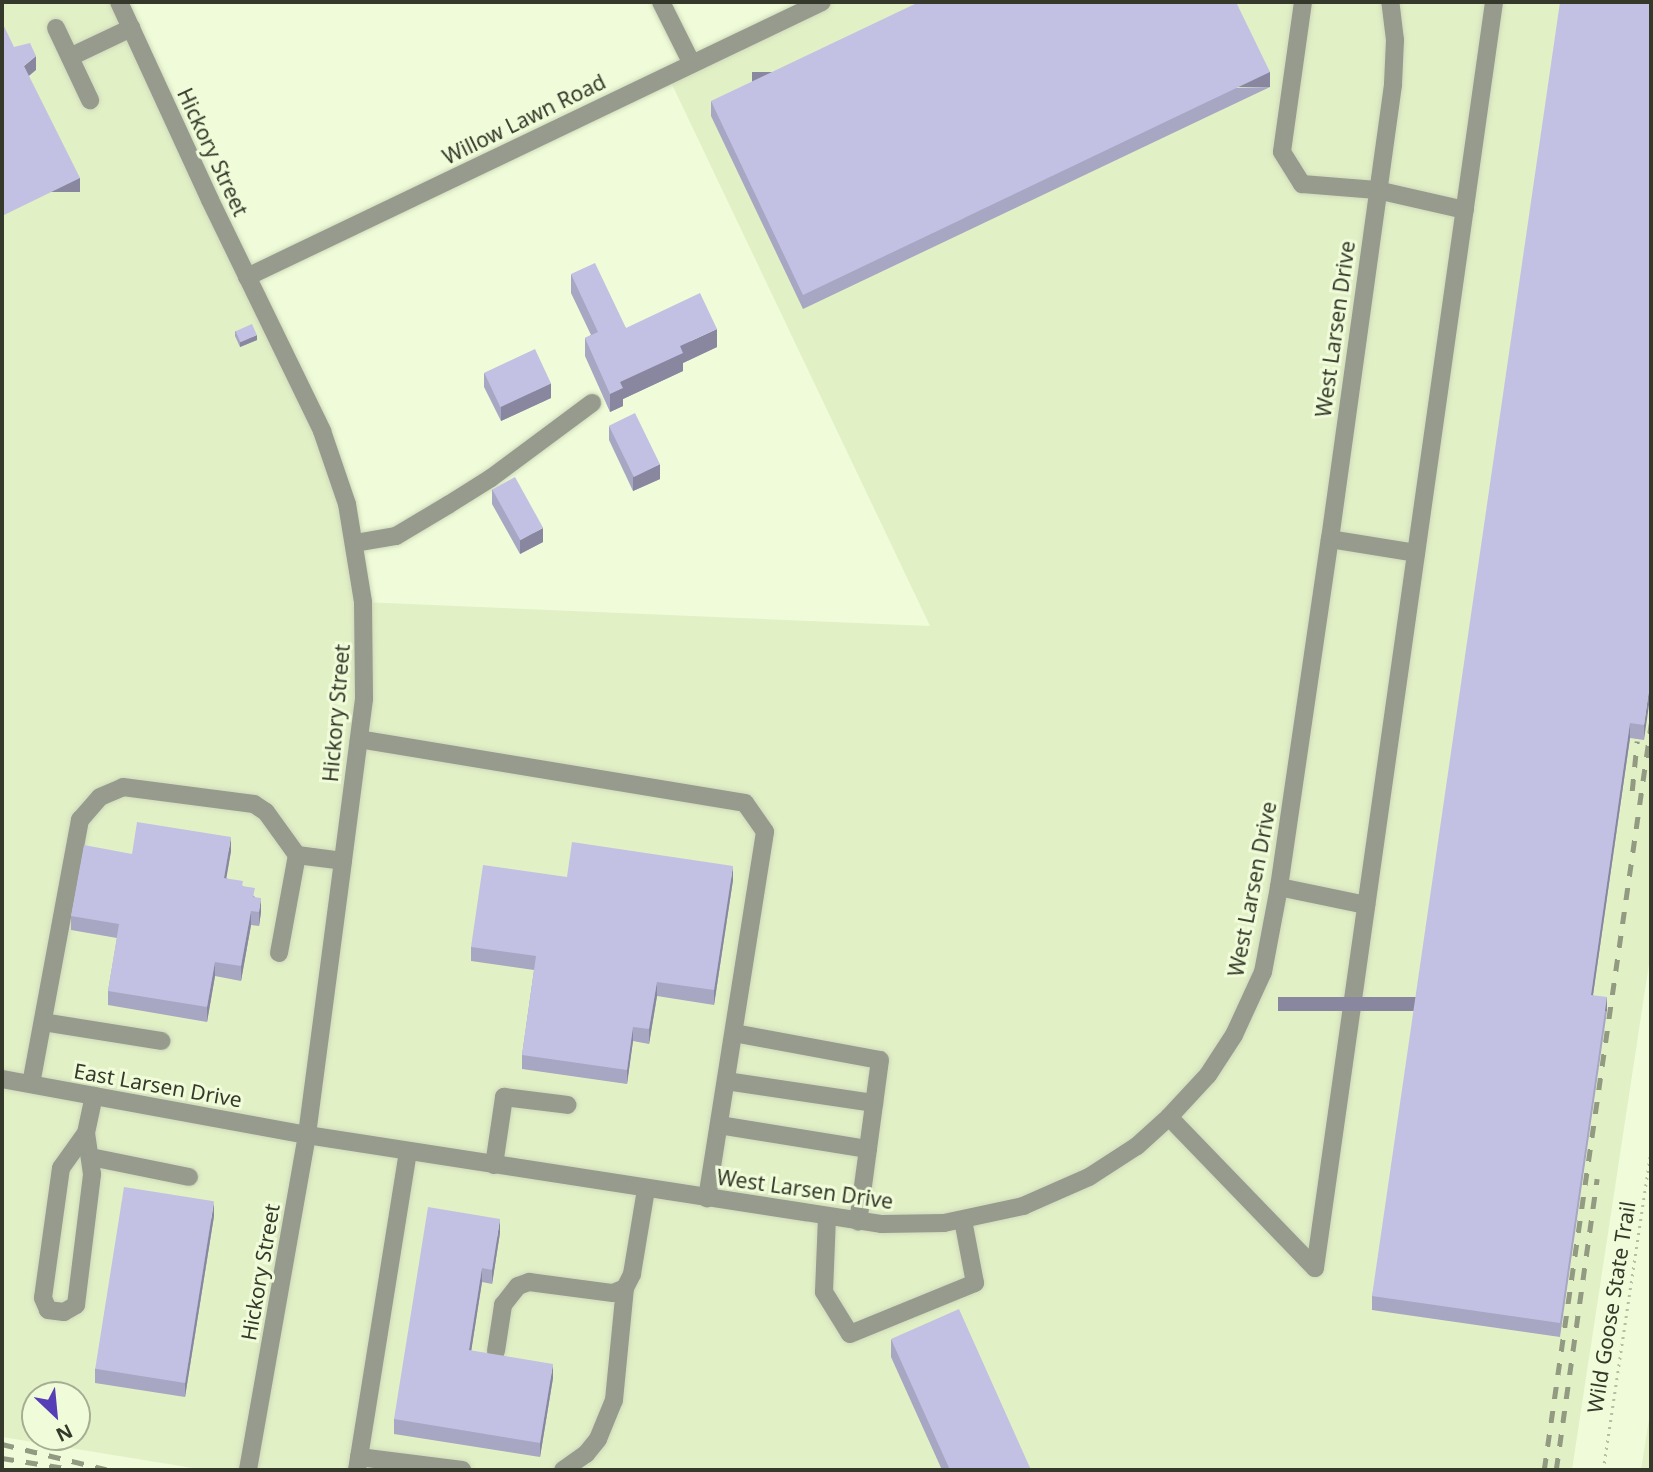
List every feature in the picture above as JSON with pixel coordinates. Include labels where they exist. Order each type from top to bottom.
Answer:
[{"type":"street","name":"Hickory Street","points":[[119,2],[322,431],[342,486],[355,543],[365,637],[359,739],[307,1135],[248,1470]]},
{"type":"street","points":[[661,2],[692,64]]},
{"type":"street","name":"Willow Lawn Road","points":[[247,277],[822,2]]},
{"type":"street","points":[[1303,2],[1282,152],[1302,184],[1377,190],[1465,211]]},
{"type":"street","name":"West Larsen Drive","points":[[307,1135],[858,1222],[906,1225],[963,1220],[1023,1206],[1072,1186],[1117,1160],[1169,1118],[1213,1067],[1250,1005],[1263,972],[1279,887],[1330,539],[1395,60],[1390,2]]},
{"type":"street","points":[[1169,1118],[1315,1268],[1494,2]]},
{"type":"street","points":[[55,28],[90,100]]},
{"type":"street","points":[[69,57],[131,28]]},
{"type":"street","points":[[355,543],[396,536],[491,478],[592,403]]},
{"type":"street","points":[[1330,539],[1416,553]]},
{"type":"street","points":[[359,739],[745,803],[765,832],[707,1198]]},
{"type":"street","points":[[31,1084],[80,820],[100,797],[123,787],[254,804],[266,812],[297,855],[279,953]]},
{"type":"street","points":[[297,855],[343,861]]},
{"type":"street","points":[[1279,887],[1366,905]]},
{"type":"street","points":[[43,1022],[161,1041]]},
{"type":"street","points":[[734,1033],[880,1060],[858,1222]]},
{"type":"street","name":"East Larsen Drive","points":[[2,1079],[307,1135]]},
{"type":"street","points":[[726,1081],[874,1103]]},
{"type":"street","points":[[86,1133],[61,1168],[43,1298],[48,1310],[64,1312],[75,1305],[92,1174],[86,1133],[94,1096]]},
{"type":"street","points":[[494,1165],[504,1097],[568,1105]]},
{"type":"street","points":[[719,1125],[868,1149]]},
{"type":"street","points":[[408,1152],[358,1464],[461,1470]]},
{"type":"street","points":[[90,1157],[189,1177]]},
{"type":"street","points":[[563,1470],[586,1454],[598,1439],[614,1400],[625,1288],[632,1274],[646,1189]]},
{"type":"street","points":[[827,1217],[824,1292],[850,1334],[975,1283],[963,1220]]},
{"type":"street","points":[[496,1351],[503,1306],[518,1286],[529,1282],[613,1293],[625,1288]]},
{"type":"path","name":"Wild Goose State Trail","points":[[1603,1470],[1651,1149]]},
{"type":"shaded area","points":[[2,2],[119,2],[322,431],[363,602],[930,626],[667,74],[822,2],[1651,2],[1651,951],[1572,1470],[205,1470],[88,1451],[91,1451],[91,1381],[21,1381],[21,1440],[2,1437]]},
{"type":"shaded area","points":[[1651,1406],[1651,1470],[1641,1470]]},
{"type":"building","points":[[919,2],[1236,2],[1270,72],[803,295],[711,101]]},
{"type":"building","points":[[1560,2],[1651,2],[1651,676],[1644,725],[1630,723],[1591,995],[1607,997],[1560,1323],[1372,1296]]},
{"type":"building","points":[[2,25],[14,47],[30,43],[36,56],[24,66],[80,178],[2,216]]},
{"type":"building","points":[[595,263],[626,328],[700,293],[717,329],[680,346],[683,353],[620,382],[623,388],[610,394],[585,338],[598,332],[571,274]]},
{"type":"building","points":[[252,324],[257,335],[240,342],[236,331]]},
{"type":"building","points":[[535,349],[551,383],[500,407],[484,373]]},
{"type":"building","points":[[635,413],[660,464],[634,477],[609,426]]},
{"type":"building","points":[[515,477],[543,528],[520,540],[492,490]]},
{"type":"building","points":[[137,822],[231,837],[224,878],[243,881],[242,886],[255,888],[253,897],[261,898],[259,912],[251,911],[241,966],[215,962],[207,1007],[108,991],[119,924],[71,916],[84,845],[132,854]]},
{"type":"building","points":[[572,842],[733,866],[714,990],[657,982],[649,1029],[633,1027],[627,1070],[522,1055],[536,956],[471,947],[483,865],[567,877]]},
{"type":"building","points":[[124,1187],[214,1201],[185,1383],[95,1369]]},
{"type":"building","points":[[428,1207],[500,1219],[492,1270],[482,1268],[469,1350],[553,1364],[540,1443],[394,1419]]},
{"type":"building","points":[[959,1309],[1031,1470],[950,1470],[891,1339]]},
{"type":"railway","points":[[1544,1470],[1651,724]]},
{"type":"railway","points":[[1632,791],[1637,741]]},
{"type":"railway","points":[[1556,1470],[1597,1179]]},
{"type":"railway","points":[[2,1444],[109,1470]]},
{"type":"railway","points":[[2,1458],[71,1469]]}]
